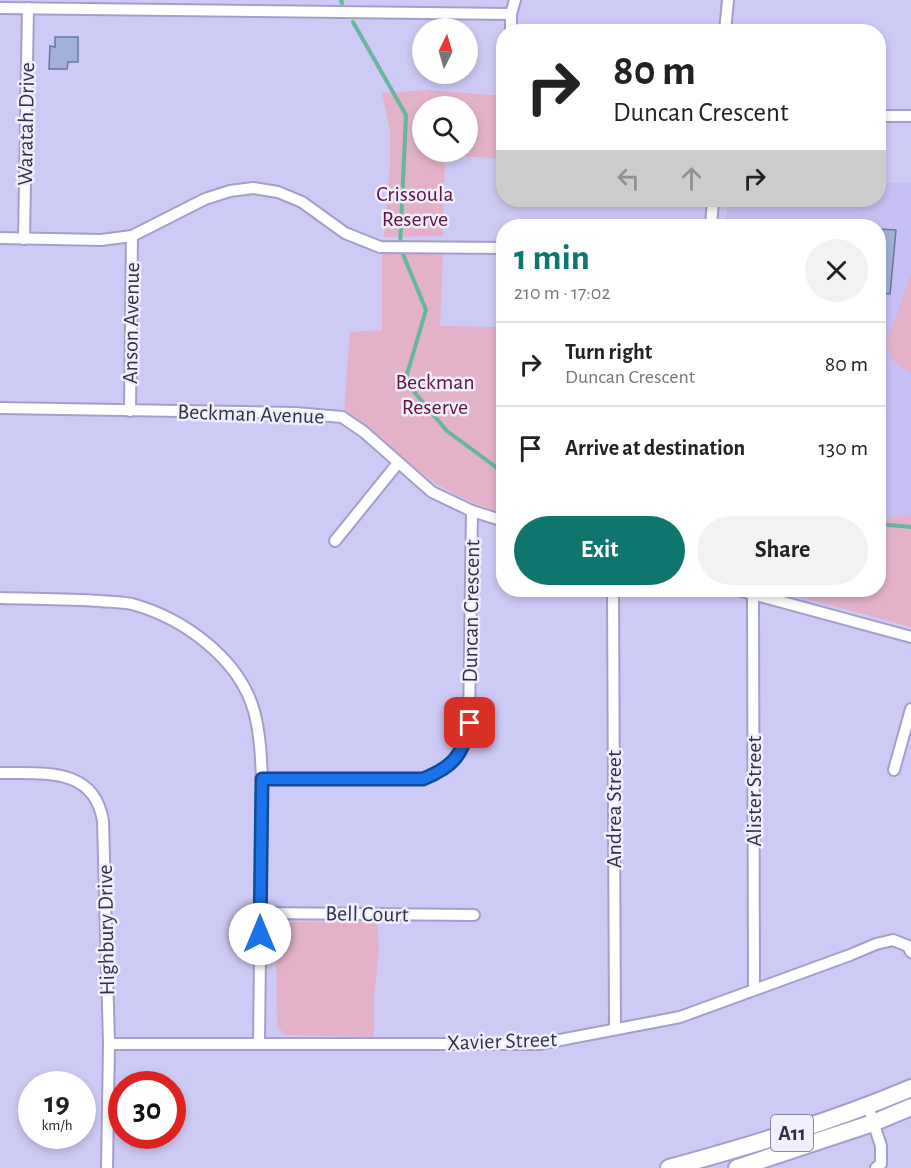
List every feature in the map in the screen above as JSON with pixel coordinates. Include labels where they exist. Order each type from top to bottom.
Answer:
[{"type":"main road","name":"A11","points":[[669,1168],[776,1138],[868,1106],[911,1088]]},
{"type":"main road","name":"A11","points":[[737,1168],[873,1123],[911,1107]]},
{"type":"street","points":[[511,24],[515,0]]},
{"type":"street","points":[[726,24],[728,0]]},
{"type":"street","points":[[0,8],[511,14]]},
{"type":"street","name":"Waratah Drive","points":[[24,239],[28,9]]},
{"type":"street","points":[[886,116],[911,116]]},
{"type":"street","points":[[0,238],[101,240],[132,236],[205,199],[230,191],[253,188],[278,192],[302,202],[345,233],[380,247],[496,248]]},
{"type":"street","name":"Anson Avenue","points":[[130,411],[132,236]]},
{"type":"street","name":"Beckman Avenue","points":[[0,408],[295,413],[342,417],[364,432],[432,492],[472,511],[496,518]]},
{"type":"street","points":[[335,541],[398,463]]},
{"type":"street","name":"Duncan Crescent","points":[[262,779],[423,779],[442,771],[457,758],[466,739],[470,723],[472,511]]},
{"type":"street","points":[[0,597],[130,604],[164,616],[186,627],[227,662],[243,686],[254,709],[260,743],[262,779],[259,1042]]},
{"type":"street","name":"Andrea Street","points":[[613,597],[615,1029]]},
{"type":"street","name":"Alister Street","points":[[753,597],[754,989]]},
{"type":"street","points":[[764,597],[911,637]]},
{"type":"street","points":[[894,770],[911,709]]},
{"type":"street","name":"Highbury Drive","points":[[0,773],[72,777],[88,789],[100,805],[103,821],[108,1044],[107,1168]]},
{"type":"street","name":"Bell Court","points":[[260,913],[474,915]]},
{"type":"street","name":"Xavier Street","points":[[108,1044],[259,1042],[539,1044],[680,1017],[876,944],[893,940],[909,946],[911,952]]},
{"type":"street","points":[[868,1106],[881,1146],[881,1164],[876,1168]]},
{"type":"shaded area","points":[[886,183],[911,183],[911,519],[886,517],[886,219],[726,219],[727,207],[886,207]]},
{"type":"green space","name":"Crissoula Reserve","points":[[428,90],[496,95],[496,158],[478,157],[478,96],[412,96],[412,162],[445,162],[443,236],[384,237],[390,166],[390,130],[382,93]]},
{"type":"green space","name":"Beckman Reserve","points":[[443,249],[440,326],[496,327],[496,510],[464,499],[440,486],[406,461],[369,428],[344,412],[350,332],[382,330],[382,250]]},
{"type":"green space","points":[[911,274],[911,374],[893,361],[886,344]]},
{"type":"green space","points":[[911,515],[911,627],[800,597],[886,597],[886,517]]},
{"type":"green space","points":[[377,921],[379,948],[374,997],[374,1037],[285,1035],[277,1027],[276,937],[290,922]]},
{"type":"building","points":[[55,37],[78,37],[78,62],[68,62],[67,69],[49,69],[50,46],[55,47]]},
{"type":"building","points":[[886,229],[896,230],[890,294],[886,294]]},
{"type":"waterway","points":[[353,22],[406,115],[400,247],[426,310],[405,381],[447,431],[496,467]]},
{"type":"waterway","points":[[886,525],[911,527]]},
{"type":"route","points":[[260,934],[262,779],[423,779],[442,771],[457,758],[466,739],[470,723]]}]
